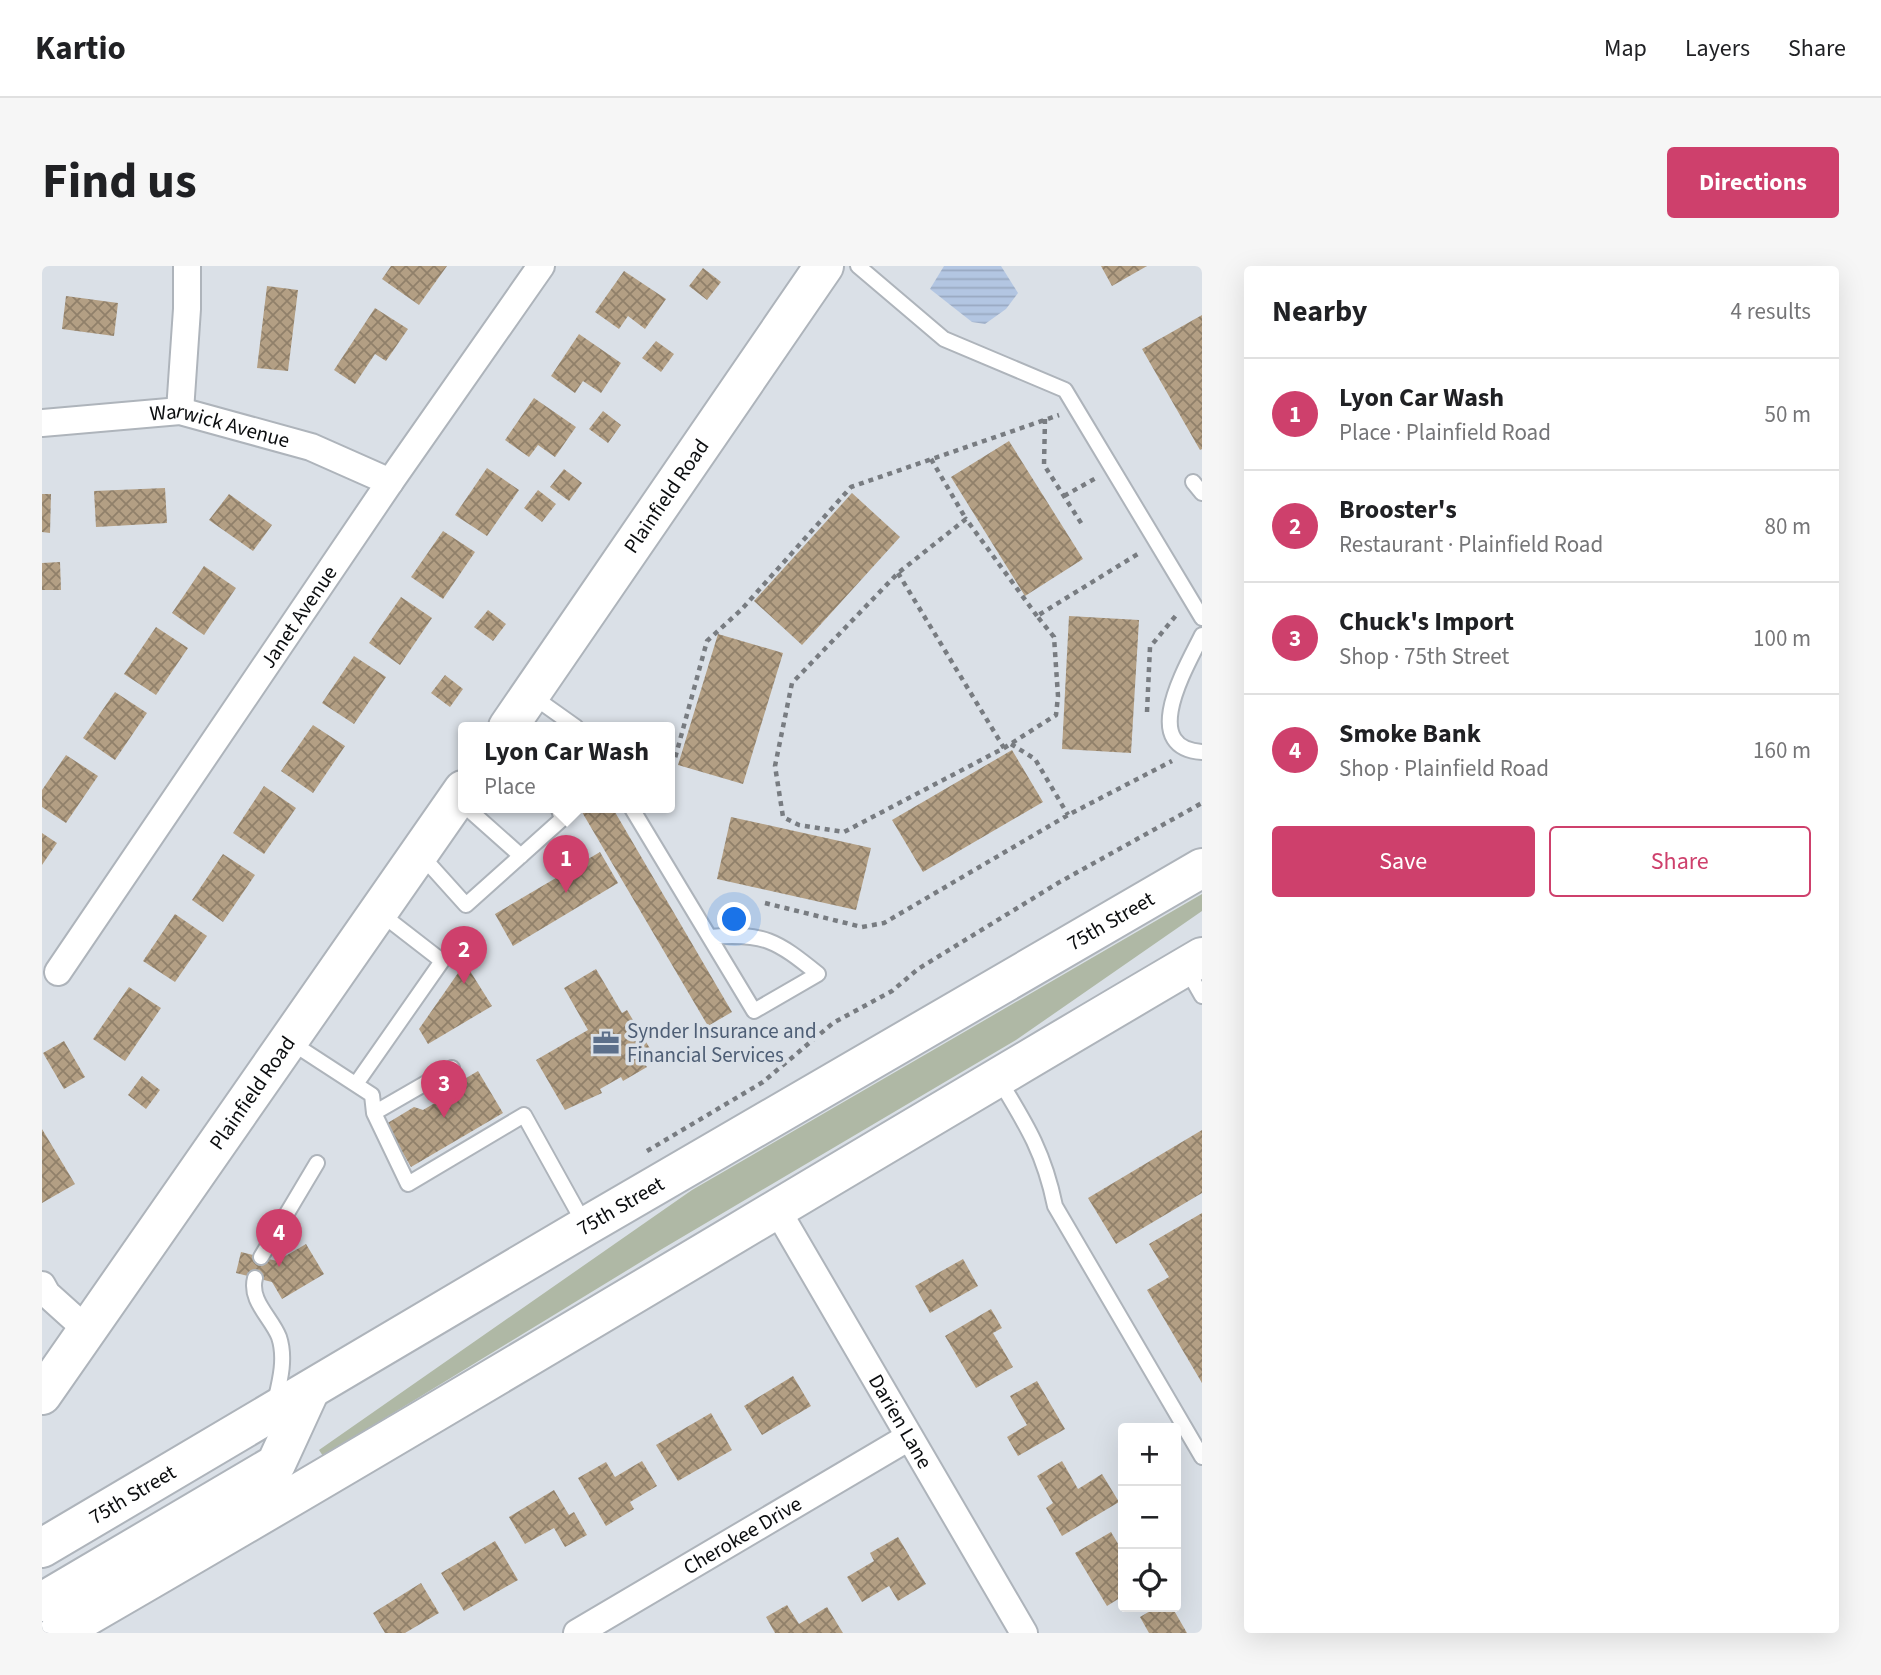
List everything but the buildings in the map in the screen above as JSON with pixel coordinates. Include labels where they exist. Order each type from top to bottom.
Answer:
[{"type":"main road","name":"Plainfield Road","points":[[511,722],[824,266]]},
{"type":"main road","name":"Plainfield Road","points":[[42,1395],[377,911],[458,805]]},
{"type":"main road","name":"75th Street","points":[[42,1548],[586,1226],[1202,868]]},
{"type":"main road","points":[[58,1633],[375,1450],[997,1078],[1197,973]]},
{"type":"main road","points":[[42,1602],[276,1464],[310,1391]]},
{"type":"street","points":[[180,411],[187,266]]},
{"type":"street","name":"Janet Avenue","points":[[58,972],[390,482],[541,266]]},
{"type":"street","name":"Warwick Avenue","points":[[42,423],[180,411],[312,447],[390,482]]},
{"type":"street","name":"Darien Lane","points":[[776,1208],[1024,1633]]},
{"type":"street","points":[[42,1285],[87,1330]]},
{"type":"street","name":"Cherokee Drive","points":[[576,1633],[909,1437]]},
{"type":"lane","points":[[858,266],[944,339],[1065,390],[1202,618]]},
{"type":"lane","points":[[1197,751],[1177,741],[1170,728],[1170,714],[1174,692],[1202,635]]},
{"type":"lane","points":[[530,694],[569,722]]},
{"type":"lane","points":[[476,813],[521,856]]},
{"type":"lane","points":[[419,853],[466,905],[562,819],[560,813]]},
{"type":"lane","points":[[635,813],[754,1011],[818,974],[783,946],[742,934],[710,937]]},
{"type":"lane","points":[[356,1084],[442,961],[377,911]]},
{"type":"lane","points":[[288,1040],[372,1095],[374,1113],[408,1184],[524,1115],[586,1226]]},
{"type":"lane","points":[[374,1113],[452,1068]]},
{"type":"lane","points":[[997,1078],[1036,1141],[1048,1172],[1055,1206],[1202,1457]]},
{"type":"lane","points":[[261,1257],[317,1163]]},
{"type":"lane","points":[[255,1278],[255,1296],[279,1338],[281,1350],[283,1367],[273,1412]]},
{"type":"path","points":[[675,758],[707,641],[741,610],[851,487],[1076,409]]},
{"type":"path","points":[[1045,419],[1044,465],[1083,526]]},
{"type":"path","points":[[931,459],[966,519],[1054,637],[1058,696],[1056,715],[1004,748],[844,832],[799,825],[783,817],[775,766],[792,683],[898,573],[966,519]]},
{"type":"path","points":[[1064,496],[1112,468]]},
{"type":"path","points":[[1037,616],[1157,543]]},
{"type":"path","points":[[898,573],[1004,748]]},
{"type":"path","points":[[1147,712],[1150,647],[1190,598]]},
{"type":"path","points":[[1010,744],[1035,759],[1068,815]]},
{"type":"path","points":[[765,903],[862,927],[884,923],[1068,815],[1197,751]]},
{"type":"path","points":[[653,1148],[763,1082],[833,1023],[892,991],[918,969],[1058,883],[1202,803]]},
{"type":"green space","points":[[1202,894],[1202,911],[1016,1040],[662,1249],[323,1456],[319,1450],[692,1190]]},
{"type":"water","points":[[944,266],[1001,266],[1018,293],[1006,309],[985,324],[972,322],[930,289]]},
{"type":"place","name":"Lyon Car Wash","points":[[566,893]]},
{"type":"place","name":"Brooster's","points":[[464,984]]},
{"type":"place","name":"Synder Insurance and Financial Services","points":[[606,1043]]},
{"type":"place","name":"Chuck's Import","points":[[444,1118]]},
{"type":"place","name":"Smoke Bank","points":[[279,1267]]}]
